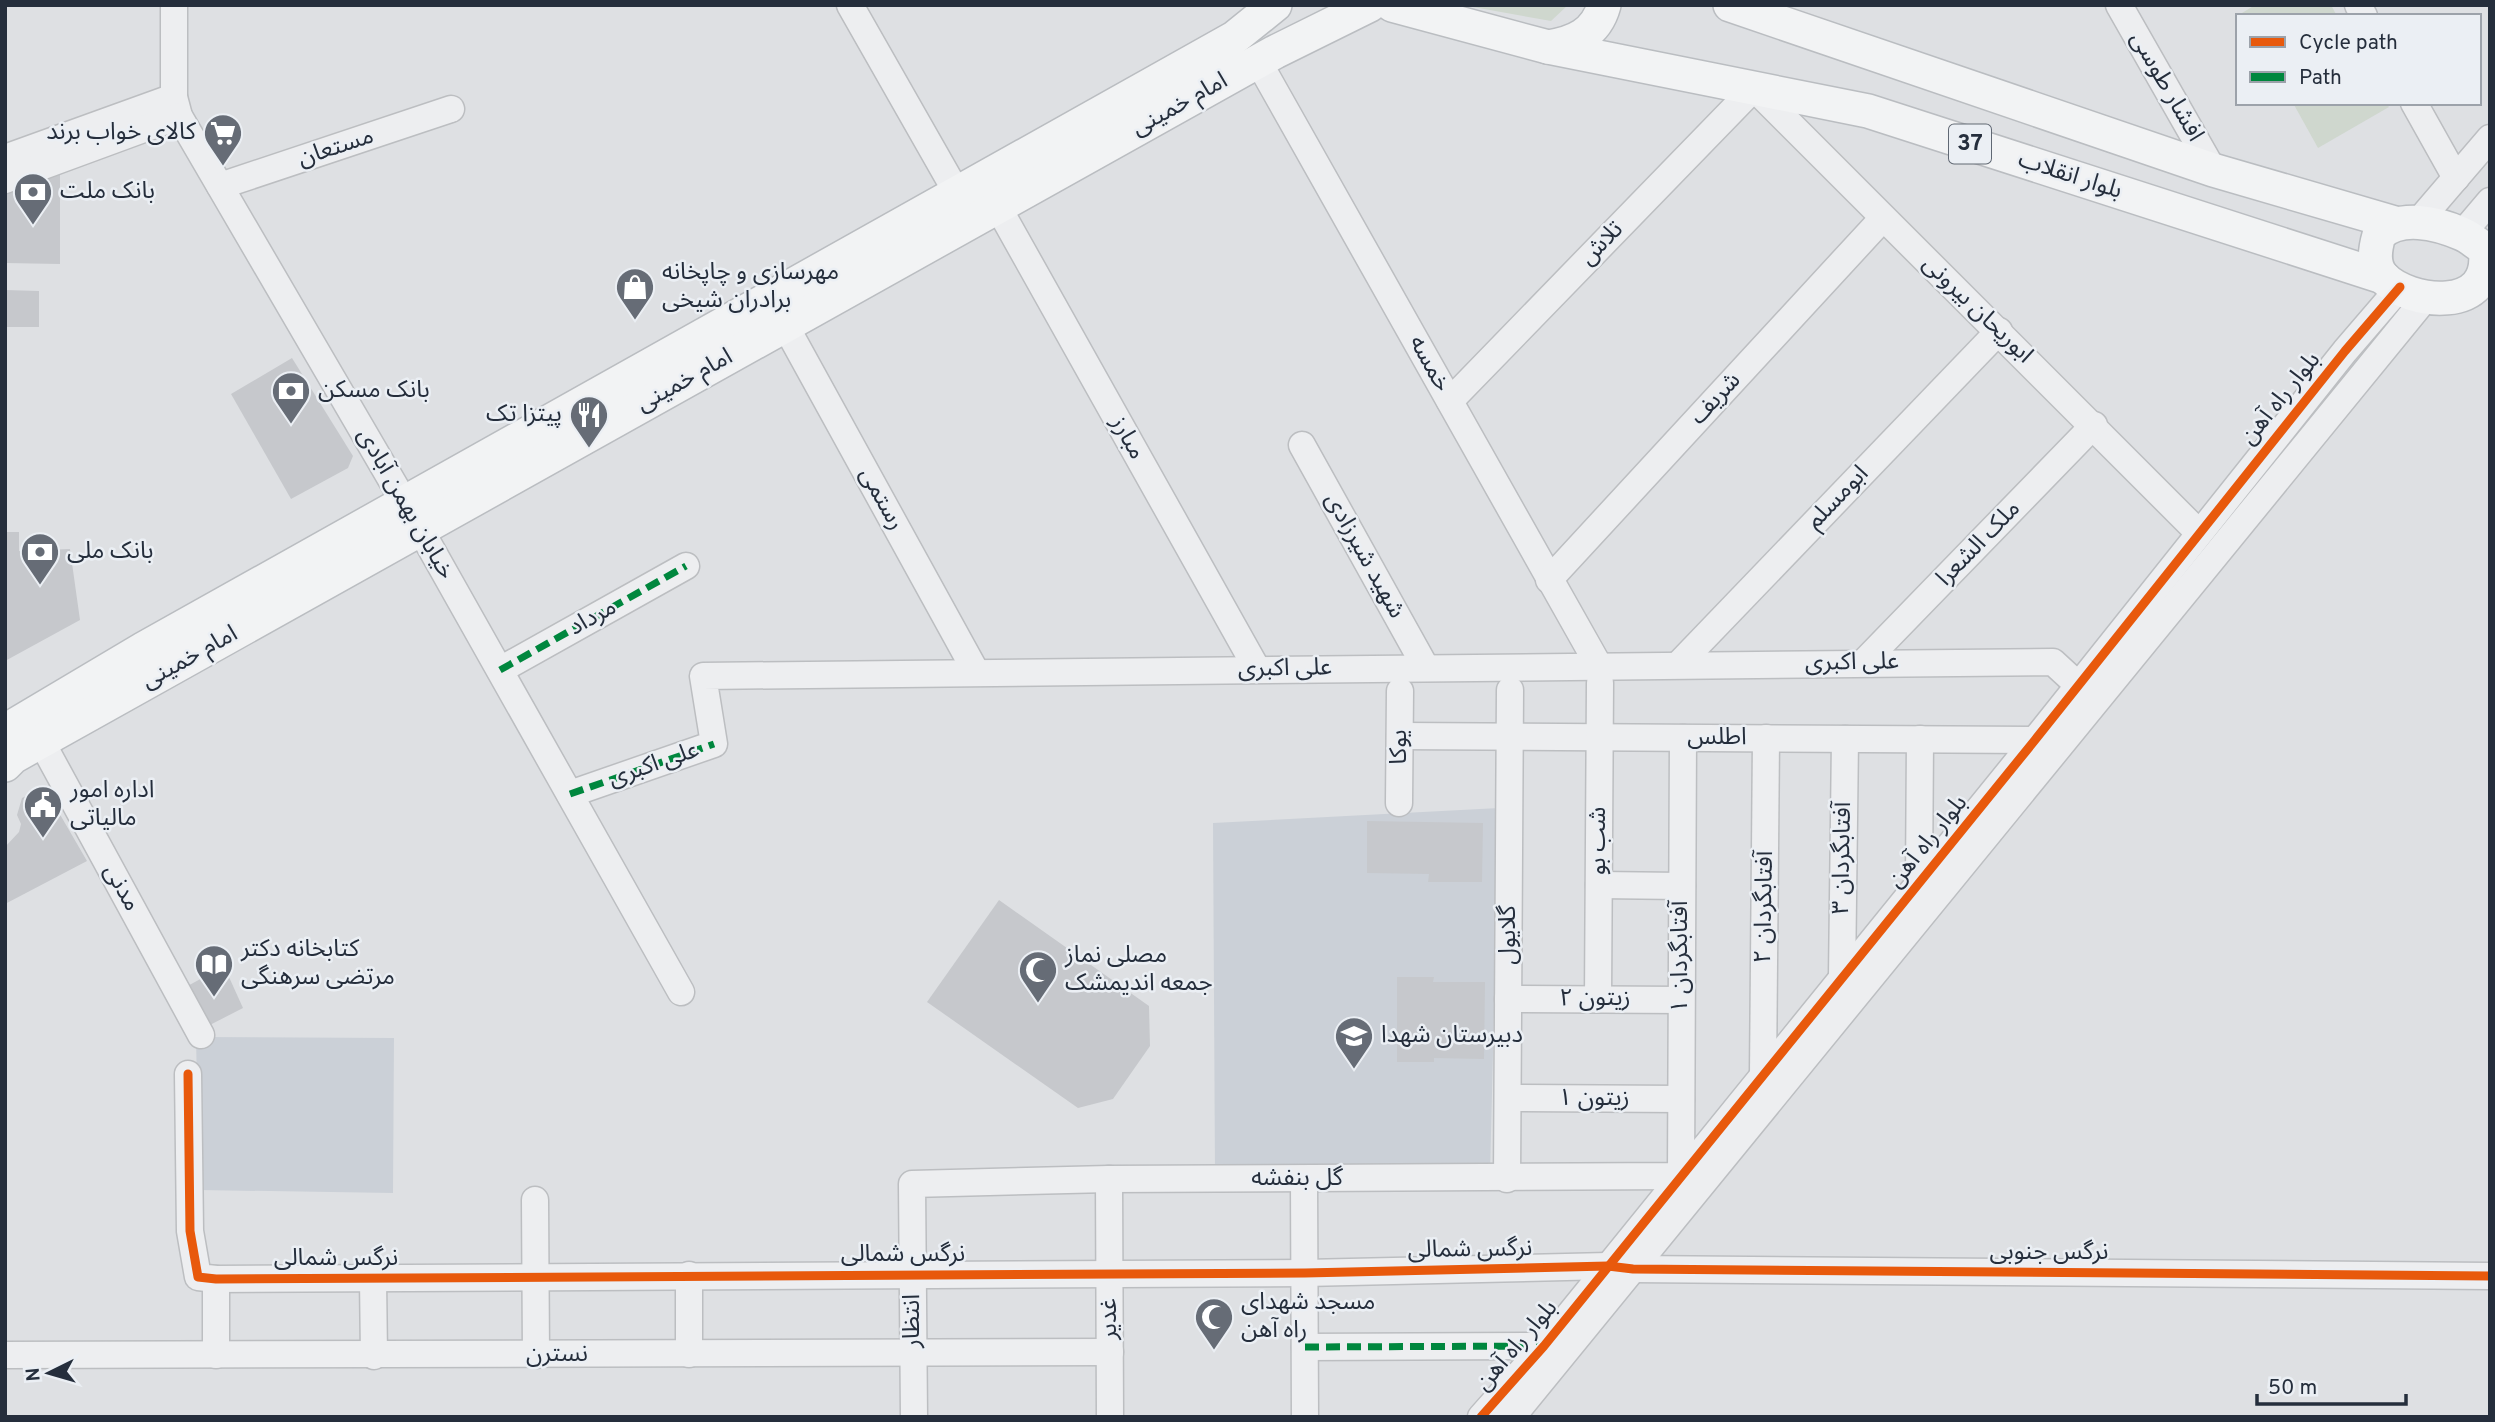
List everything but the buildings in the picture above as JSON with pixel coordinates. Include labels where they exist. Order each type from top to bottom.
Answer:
[{"type":"main road","points":[[1234,38],[1242,5]]},
{"type":"main road","name":"امام خمینی","points":[[5,765],[13,757],[412,516],[957,193],[1234,38],[1275,5]]},
{"type":"main road","name":"امام خمینی","points":[[5,732],[143,649],[785,326],[1258,61],[1370,5]]},
{"type":"main road","name":"37","points":[[1392,5],[1548,47]]},
{"type":"main road","points":[[1548,47],[1571,44],[1587,34],[1604,5]]},
{"type":"main road","name":"37","points":[[1730,5],[2213,170],[2479,244],[2490,262],[2482,298],[2456,298],[2403,286]]},
{"type":"main road","name":"بلوار انقلاب","points":[[1548,47],[1868,111],[2403,286]]},
{"type":"main road","points":[[2403,286],[2375,258],[2375,246],[2379,236],[2407,223]]},
{"type":"street","name":"خیابان بهمن آبادی","points":[[174,5],[177,107],[681,992]]},
{"type":"street","points":[[850,5],[957,193]]},
{"type":"street","name":"افشار طوسی","points":[[2119,5],[2213,170]]},
{"type":"street","name":"خمسه","points":[[1258,61],[1450,401],[1600,675]]},
{"type":"street","name":"ابوریحان بیرونی","points":[[1754,88],[2094,425],[2198,533]]},
{"type":"street","name":"تلاش","points":[[1450,401],[1754,88]]},
{"type":"street","points":[[2415,105],[2456,178]]},
{"type":"street","points":[[5,158],[177,107]]},
{"type":"street","points":[[5,180],[177,107]]},
{"type":"street","name":"مستعان","points":[[220,186],[451,110]]},
{"type":"street","points":[[2407,223],[2456,178],[2490,138]]},
{"type":"street","points":[[2479,244],[2490,201]]},
{"type":"street","name":"مبارز","points":[[998,207],[1257,669]]},
{"type":"street","name":"شریف","points":[[1549,580],[1883,218]]},
{"type":"street","name":"بلوار راه آهن","points":[[1480,1417],[1544,1346],[1621,1268],[1681,1176],[2035,740],[2198,533],[2403,286]]},
{"type":"street","name":"بلوار راه آهن","points":[[1512,1417],[1621,1268],[2403,286]]},
{"type":"street","name":"رستمی","points":[[785,326],[976,672]]},
{"type":"street","name":"ابومسلم","points":[[1678,665],[1999,331]]},
{"type":"street","name":"ملک الشعرا","points":[[1863,663],[2094,425]]},
{"type":"street","name":"شهید شیرزادی","points":[[1302,445],[1426,668]]},
{"type":"street","name":"مرداد","points":[[500,670],[686,566]]},
{"type":"street","name":"علی اکبری","points":[[570,794],[714,744],[703,676],[1426,668],[1600,675],[1678,665],[2053,662],[2078,685]]},
{"type":"street","name":"شب بو","points":[[1598,999],[1600,675]]},
{"type":"street","name":"گلایول","points":[[1507,1180],[1510,690]]},
{"type":"street","name":"یوکا","points":[[1399,803],[1400,691]]},
{"type":"street","name":"اطلس","points":[[1400,736],[2035,740]]},
{"type":"street","name":"آفتابگردان ۱","points":[[1681,1176],[1683,738]]},
{"type":"street","name":"آفتابگردان ۲","points":[[1763,1075],[1766,738]]},
{"type":"street","name":"آفتابگردان ۳","points":[[1842,978],[1845,738]]},
{"type":"street","points":[[1919,883],[1920,739]]},
{"type":"street","name":"مدنی","points":[[41,741],[201,1035]]},
{"type":"street","points":[[1599,885],[1682,886]]},
{"type":"street","name":"زیتون ۲","points":[[1508,999],[1681,1000]]},
{"type":"street","points":[[188,1074],[190,1231],[207,1278],[216,1355]]},
{"type":"street","name":"زیتون ۱","points":[[1508,1098],[1681,1099]]},
{"type":"street","name":"گل بنفشه","points":[[912,1184],[1109,1180],[1507,1180],[1681,1176]]},
{"type":"street","name":"غدیر","points":[[1109,1180],[1110,1417]]},
{"type":"street","points":[[1304,1180],[1305,1417]]},
{"type":"street","name":"انتظار","points":[[912,1184],[914,1417]]},
{"type":"street","points":[[535,1200],[536,1355]]},
{"type":"street","name":"نرگس شمالی","points":[[207,1278],[1305,1273],[1621,1268]]},
{"type":"street","name":"نرگس جنوبی","points":[[1621,1268],[2490,1276]]},
{"type":"street","points":[[689,1275],[689,1354]]},
{"type":"street","points":[[373,1279],[374,1356]]},
{"type":"street","points":[[1305,1347],[1544,1346]]},
{"type":"street","name":"نسترن","points":[[5,1355],[1110,1352]]},
{"type":"shaded area","points":[[1462,5],[1568,5],[1551,21]]},
{"type":"shaded area","points":[[2255,5],[2331,5],[2336,14],[2242,14]]},
{"type":"shaded area","points":[[2294,105],[2389,107],[2318,148]]},
{"type":"shaded area","points":[[1499,808],[1490,1175],[1215,1174],[1213,823]]},
{"type":"shaded area","points":[[196,1037],[394,1038],[393,1193],[199,1190]]},
{"type":"marked path","points":[[500,670],[686,566]]},
{"type":"marked path","points":[[570,794],[714,744]]},
{"type":"marked path","points":[[1305,1347],[1544,1346]]},
{"type":"cycle path","points":[[1481,1417],[1544,1346],[2035,740],[2345,351],[2400,287]]},
{"type":"cycle path","points":[[188,1074],[190,1231],[198,1277],[216,1279],[1305,1273],[1608,1266],[1633,1269],[2490,1276]]},
{"type":"place","name":"کالای خواب برند","points":[[223,167]]},
{"type":"place","name":"بانک ملت","points":[[33,226]]},
{"type":"place","name":"مهرسازی و چاپخانه برادران شیخی","points":[[635,321]]},
{"type":"place","name":"بانک مسکن","points":[[291,425]]},
{"type":"place","name":"پیتزا تک","points":[[589,449]]},
{"type":"place","name":"بانک ملی","points":[[40,586]]},
{"type":"place","name":"اداره امور مالیاتی","points":[[43,839]]},
{"type":"place","name":"کتابخانه دکتر مرتضی سرهنگی","points":[[214,998]]},
{"type":"place","name":"مصلی نماز جمعه اندیمشک","points":[[1038,1004]]},
{"type":"place","name":"دبیرستان شهدا","points":[[1354,1070]]},
{"type":"place","name":"مسجد شهدای راه آهن","points":[[1214,1351]]}]
